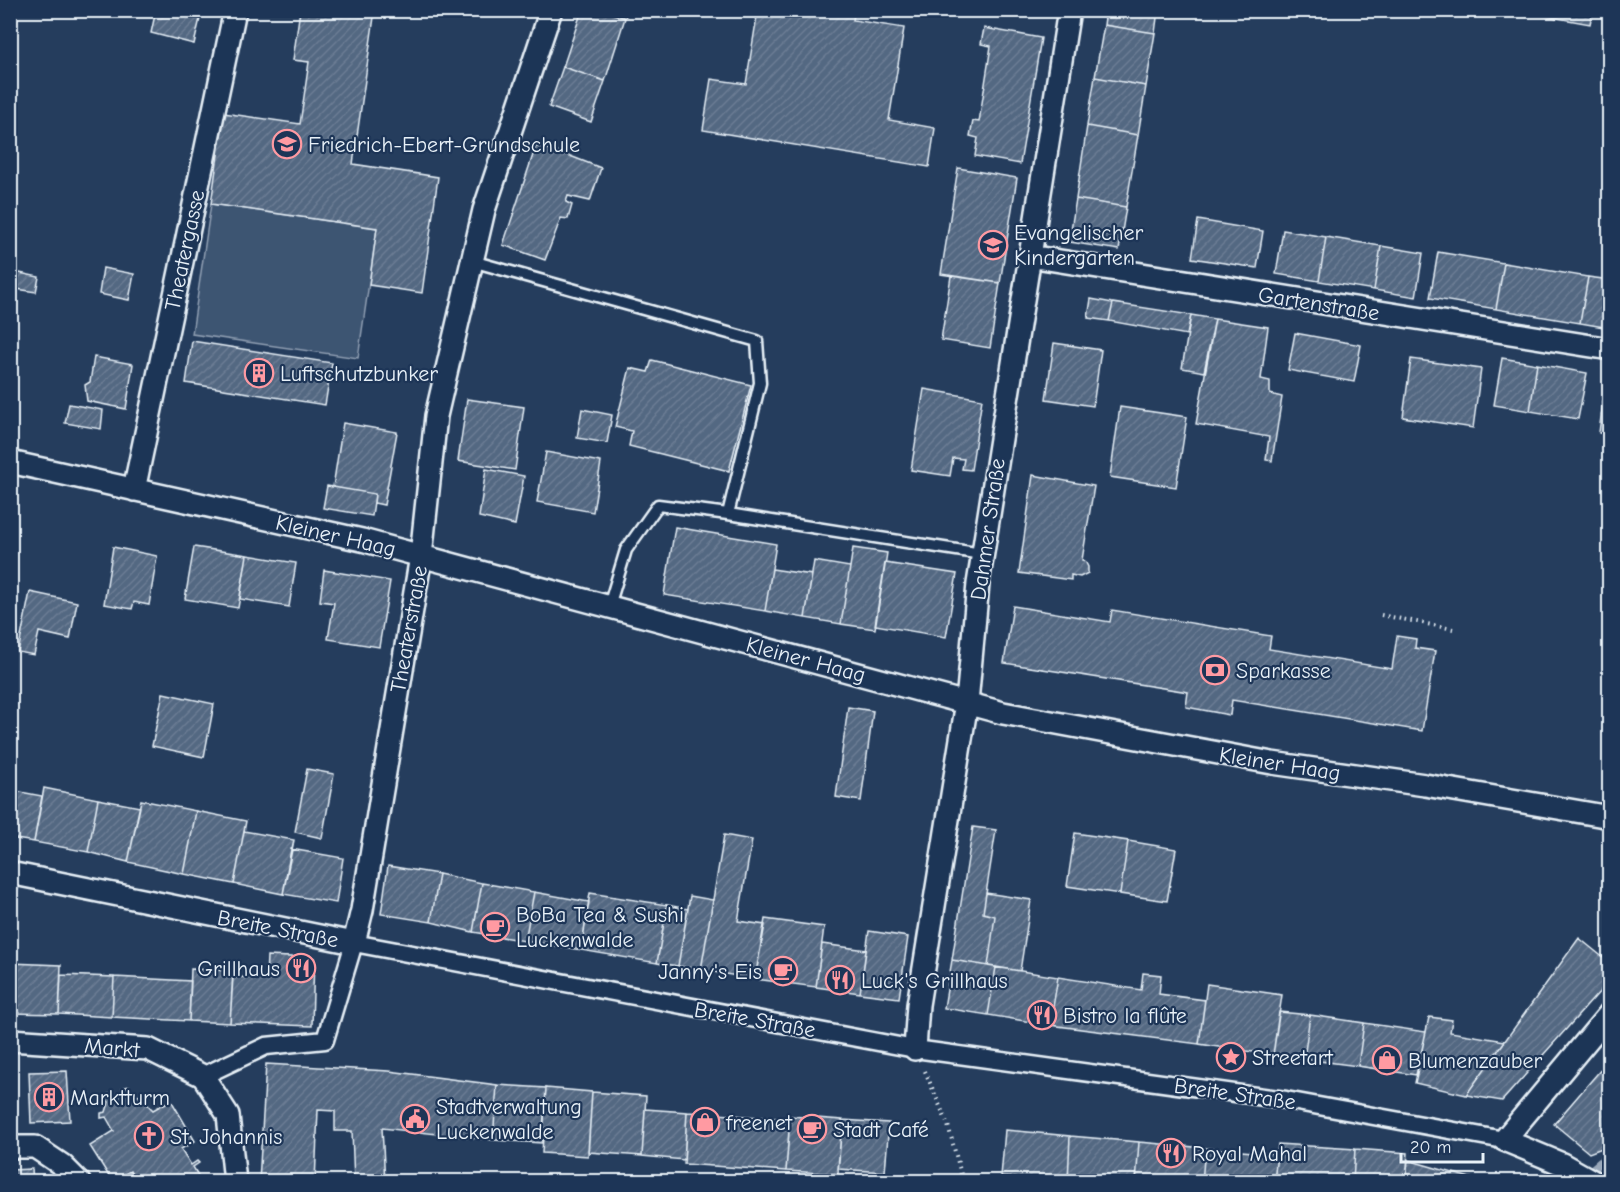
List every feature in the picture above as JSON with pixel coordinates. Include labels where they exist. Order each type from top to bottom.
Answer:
[{"type":"street","name":"Theatergasse","points":[[134,490],[235,10]]},
{"type":"street","name":"Theaterstraße","points":[[203,1076],[266,1046],[325,1040],[362,910],[421,556],[435,416],[484,210],[551,10]]},
{"type":"street","name":"Dahmer Straße","points":[[915,1048],[918,1005],[967,702],[982,554],[1069,10]]},
{"type":"street","name":"Gartenstraße","points":[[1029,256],[1610,350]]},
{"type":"street","name":"Kleiner Haag","points":[[10,462],[362,540],[1003,713],[1261,761],[1425,785],[1610,817]]},
{"type":"street","name":"Breite Straße","points":[[10,873],[354,943],[915,1048],[1286,1100],[1504,1140]]},
{"type":"street","points":[[1594,1182],[1562,1164],[1504,1140],[1610,1013]]},
{"type":"street","name":"Markt","points":[[10,1040],[148,1049],[203,1076]]},
{"type":"street","points":[[203,1076],[228,1115],[235,1182]]},
{"type":"street","points":[[10,1148],[35,1147],[62,1165],[79,1182]]},
{"type":"lane","points":[[472,261],[757,341],[760,383],[728,514]]},
{"type":"lane","points":[[609,606],[626,550],[658,505],[982,554]]},
{"type":"path","points":[[1381,615],[1453,629]]},
{"type":"path","points":[[915,1048],[948,1125],[963,1182]]},
{"type":"shaded area","points":[[211,204],[377,228],[358,358],[192,334]]},
{"type":"building","points":[[156,10],[202,10],[194,44],[151,33]]},
{"type":"building","name":"Friedrich-Ebert-Grundschule","points":[[300,10],[375,10],[353,164],[438,177],[422,293],[369,285],[377,228],[211,204],[224,113],[300,124],[309,62],[293,60]]},
{"type":"building","points":[[582,10],[603,10],[625,18],[605,81],[563,67]]},
{"type":"building","points":[[603,10],[628,10],[625,18]]},
{"type":"building","points":[[758,10],[855,10],[853,20],[904,28],[889,120],[935,128],[929,167],[703,130],[711,79],[746,84]]},
{"type":"building","points":[[1106,10],[1158,10],[1155,33],[1104,25]]},
{"type":"building","points":[[1541,10],[1593,10],[1590,24],[1540,15]]},
{"type":"building","points":[[1104,25],[1155,33],[1146,86],[1095,77]]},
{"type":"building","points":[[984,28],[1041,38],[1020,164],[975,156],[978,138],[970,136],[973,121],[979,122],[991,46],[981,44]]},
{"type":"building","points":[[563,67],[605,81],[591,122],[549,107]]},
{"type":"building","points":[[1095,77],[1146,86],[1138,135],[1087,126]]},
{"type":"building","points":[[1087,126],[1138,135],[1126,207],[1076,199]]},
{"type":"building","points":[[536,146],[601,168],[590,201],[568,196],[566,202],[572,205],[568,219],[561,218],[545,260],[503,245]]},
{"type":"building","points":[[958,168],[1017,178],[1000,283],[941,274]]},
{"type":"building","points":[[1076,199],[1126,207],[1119,250],[1069,242]]},
{"type":"building","points":[[1198,220],[1263,231],[1257,268],[1192,258]]},
{"type":"building","points":[[1283,230],[1326,237],[1319,281],[1276,274]]},
{"type":"building","points":[[1326,237],[1381,246],[1374,290],[1319,281]]},
{"type":"building","points":[[1381,246],[1423,253],[1416,297],[1374,290]]},
{"type":"building","points":[[1438,252],[1504,263],[1496,309],[1430,298]]},
{"type":"building","points":[[1504,263],[1588,277],[1580,323],[1496,309]]},
{"type":"building","points":[[103,268],[134,274],[129,300],[99,294]]},
{"type":"building","points":[[10,271],[39,277],[36,292],[10,288]]},
{"type":"building","points":[[951,276],[1000,283],[990,348],[941,340]]},
{"type":"building","points":[[1588,277],[1610,280],[1610,328],[1580,323]]},
{"type":"building","points":[[1091,299],[1113,303],[1109,321],[1088,318]]},
{"type":"building","points":[[1113,303],[1191,315],[1187,335],[1109,321]]},
{"type":"building","points":[[1191,315],[1215,319],[1204,372],[1182,368]]},
{"type":"building","points":[[1215,319],[1268,327],[1261,379],[1270,381],[1270,394],[1282,397],[1272,461],[1266,460],[1269,437],[1196,424]]},
{"type":"building","points":[[1295,333],[1361,345],[1354,382],[1288,370]]},
{"type":"building","name":"Luftschutzbunker","points":[[192,341],[332,363],[325,405],[186,383]]},
{"type":"building","points":[[1054,343],[1101,350],[1093,406],[1046,399]]},
{"type":"building","points":[[94,357],[133,364],[126,409],[87,401],[85,385],[90,382]]},
{"type":"building","points":[[1502,358],[1537,364],[1530,411],[1494,405]]},
{"type":"building","points":[[1411,359],[1481,369],[1473,428],[1403,417]]},
{"type":"building","points":[[652,360],[751,385],[729,471],[629,446],[632,431],[615,427],[630,368],[648,372]]},
{"type":"building","points":[[1537,364],[1587,373],[1578,419],[1530,411]]},
{"type":"building","points":[[1606,377],[1610,378],[1610,435],[1599,433]]},
{"type":"building","points":[[924,389],[982,399],[971,470],[962,469],[964,459],[953,458],[950,476],[911,470]]},
{"type":"building","points":[[467,399],[524,407],[515,470],[458,461]]},
{"type":"building","points":[[69,404],[103,410],[101,429],[65,423]]},
{"type":"building","points":[[1120,407],[1187,417],[1176,487],[1110,477]]},
{"type":"building","points":[[582,409],[612,415],[607,443],[577,438]]},
{"type":"building","points":[[343,423],[397,432],[384,505],[374,503],[375,494],[333,487]]},
{"type":"building","points":[[546,452],[601,462],[593,512],[537,502]]},
{"type":"building","points":[[486,469],[524,476],[515,525],[479,517]]},
{"type":"building","points":[[1033,475],[1094,486],[1082,560],[1088,567],[1088,573],[1080,577],[1071,575],[1071,580],[1019,573]]},
{"type":"building","points":[[327,486],[375,494],[372,516],[323,508]]},
{"type":"building","points":[[675,527],[776,544],[765,611],[664,595]]},
{"type":"building","points":[[113,547],[157,556],[149,605],[134,602],[132,609],[104,604]]},
{"type":"building","points":[[194,547],[247,555],[238,608],[185,599]]},
{"type":"building","points":[[853,548],[887,553],[875,629],[841,624]]},
{"type":"building","points":[[247,555],[296,563],[289,607],[240,599]]},
{"type":"building","points":[[814,561],[850,567],[841,624],[805,618]]},
{"type":"building","points":[[885,563],[957,574],[946,637],[875,625]]},
{"type":"building","points":[[772,569],[812,575],[805,618],[765,611]]},
{"type":"building","points":[[324,570],[390,581],[379,647],[328,639],[334,603],[320,601]]},
{"type":"building","points":[[30,592],[77,602],[70,639],[39,632],[34,655],[18,652]]},
{"type":"building","points":[[1013,606],[1110,622],[1112,610],[1271,636],[1269,649],[1392,669],[1397,636],[1416,639],[1415,648],[1435,651],[1422,731],[1232,700],[1230,715],[1186,707],[1188,692],[1004,663]]},
{"type":"building","points":[[163,693],[214,704],[204,757],[152,746]]},
{"type":"building","points":[[848,707],[873,711],[861,801],[836,797]]},
{"type":"building","points":[[307,769],[334,774],[322,838],[295,832]]},
{"type":"building","points":[[44,788],[98,799],[88,852],[34,842]]},
{"type":"building","points":[[10,790],[42,796],[34,842],[10,838]]},
{"type":"building","points":[[98,799],[140,807],[128,862],[88,852]]},
{"type":"building","points":[[141,800],[196,811],[184,874],[128,862]]},
{"type":"building","points":[[196,811],[246,821],[234,884],[184,874]]},
{"type":"building","points":[[973,827],[996,830],[983,913],[995,916],[988,966],[952,960]]},
{"type":"building","points":[[244,831],[294,840],[283,894],[234,884]]},
{"type":"building","points":[[1075,833],[1128,841],[1120,894],[1067,886]]},
{"type":"building","points":[[724,835],[752,840],[738,921],[765,925],[755,979],[701,970]]},
{"type":"building","points":[[1128,841],[1176,849],[1167,901],[1120,894]]},
{"type":"building","points":[[291,849],[343,858],[336,903],[283,894]]},
{"type":"building","points":[[388,866],[439,874],[431,922],[381,914]]},
{"type":"building","points":[[439,874],[482,883],[473,932],[431,922]]},
{"type":"building","points":[[482,883],[534,892],[525,941],[473,932]]},
{"type":"building","points":[[10,887],[18,888],[12,921],[10,921]]},
{"type":"building","points":[[534,892],[589,902],[581,950],[525,941]]},
{"type":"building","points":[[590,893],[667,905],[657,963],[581,950]]},
{"type":"building","points":[[986,893],[1031,900],[1020,971],[988,966],[995,916],[983,913]]},
{"type":"building","points":[[690,896],[713,900],[701,970],[678,966]]},
{"type":"building","points":[[667,905],[688,909],[678,966],[657,963]]},
{"type":"building","points":[[765,919],[824,927],[816,987],[755,979]]},
{"type":"building","points":[[869,931],[908,937],[899,998],[860,993]]},
{"type":"building","points":[[1579,938],[1610,963],[1610,980],[1502,1101],[1466,1095]]},
{"type":"building","points":[[822,944],[866,950],[860,993],[816,987]]},
{"type":"building","points":[[267,956],[314,958],[312,1026],[230,1023],[233,977],[266,978]]},
{"type":"building","points":[[952,960],[996,967],[988,1015],[944,1008]]},
{"type":"building","points":[[10,963],[61,965],[59,1014],[10,1013]]},
{"type":"building","points":[[996,967],[1058,977],[1050,1025],[988,1015]]},
{"type":"building","points":[[191,969],[233,971],[230,1023],[189,1021]]},
{"type":"building","points":[[1143,973],[1161,975],[1159,994],[1205,1000],[1199,1044],[1050,1025],[1058,977],[1141,990]]},
{"type":"building","points":[[61,975],[114,977],[112,1017],[59,1014]]},
{"type":"building","points":[[114,977],[191,981],[189,1021],[112,1017]]},
{"type":"building","points":[[1207,984],[1282,995],[1273,1055],[1199,1044]]},
{"type":"building","points":[[1279,1012],[1310,1015],[1304,1059],[1273,1055]]},
{"type":"building","points":[[1310,1015],[1364,1023],[1358,1066],[1304,1059]]},
{"type":"building","points":[[1429,1017],[1452,1020],[1450,1032],[1505,1041],[1466,1095],[1415,1083]]},
{"type":"building","points":[[1364,1023],[1426,1032],[1416,1075],[1358,1066]]},
{"type":"building","name":"Stadtverwaltung Luckenwalde","points":[[266,1064],[389,1071],[497,1085],[493,1140],[382,1128],[385,1182],[354,1182],[352,1131],[335,1131],[335,1111],[318,1110],[315,1182],[259,1182]]},
{"type":"building","points":[[1603,1067],[1610,1073],[1610,1145],[1589,1153],[1554,1124]]},
{"type":"building","name":"Marktturm","points":[[67,1071],[70,1121],[31,1123],[29,1072]]},
{"type":"building","points":[[497,1085],[546,1088],[542,1143],[493,1140]]},
{"type":"building","name":"St. Johannis","points":[[129,1086],[129,1092],[138,1096],[141,1093],[145,1095],[142,1099],[153,1110],[171,1100],[195,1141],[181,1149],[191,1165],[197,1161],[199,1163],[193,1167],[202,1182],[137,1182],[130,1171],[112,1181],[90,1146],[114,1131],[106,1117],[101,1118],[101,1113],[106,1112],[109,1102],[104,1097],[109,1094],[112,1097],[122,1092],[122,1088]]},
{"type":"building","points":[[546,1088],[592,1092],[588,1156],[542,1153]]},
{"type":"building","points":[[592,1092],[646,1096],[642,1156],[588,1152]]},
{"type":"building","points":[[645,1109],[687,1112],[684,1160],[642,1156]]},
{"type":"building","points":[[687,1112],[790,1119],[786,1171],[684,1164]]},
{"type":"building","points":[[790,1116],[842,1120],[838,1174],[786,1171]]},
{"type":"building","points":[[842,1120],[889,1123],[885,1172],[838,1169]]},
{"type":"building","points":[[1005,1130],[1070,1136],[1068,1182],[1001,1177]]},
{"type":"building","points":[[1070,1136],[1139,1142],[1136,1182],[1068,1182]]},
{"type":"building","points":[[1139,1142],[1205,1148],[1202,1182],[1136,1182]]},
{"type":"building","points":[[1278,1144],[1355,1149],[1353,1182],[1274,1182]]},
{"type":"building","points":[[1205,1148],[1277,1154],[1274,1182],[1202,1182]]},
{"type":"building","points":[[1355,1149],[1408,1153],[1406,1182],[1353,1182]]},
{"type":"building","points":[[1408,1160],[1484,1182],[1406,1182]]},
{"type":"building","points":[[32,1169],[33,1182],[10,1182],[10,1170]]},
{"type":"waterway","points":[[1584,1176],[1610,1156]]},
{"type":"place","name":"Friedrich-Ebert-Grundschule","points":[[287,144]]},
{"type":"place","name":"Evangelischer Kindergarten","points":[[993,245]]},
{"type":"place","name":"Luftschutzbunker","points":[[259,373]]},
{"type":"place","name":"Sparkasse","points":[[1215,670]]},
{"type":"place","name":"BoBa Tea & Sushi Luckenwalde","points":[[495,927]]},
{"type":"place","name":"Grillhaus","points":[[301,968]]},
{"type":"place","name":"Janny's Eis","points":[[783,971]]},
{"type":"place","name":"Luck's Grillhaus","points":[[840,980]]},
{"type":"place","name":"Bistro la flûte","points":[[1042,1015]]},
{"type":"place","name":"Streetart","points":[[1231,1057]]},
{"type":"place","name":"Blumenzauber","points":[[1387,1060]]},
{"type":"place","name":"Marktturm","points":[[49,1097]]},
{"type":"place","name":"Stadtverwaltung Luckenwalde","points":[[415,1119]]},
{"type":"place","name":"freenet","points":[[705,1122]]},
{"type":"place","name":"Stadt Café","points":[[812,1129]]},
{"type":"place","name":"St. Johannis","points":[[149,1136]]},
{"type":"place","name":"Royal Mahal","points":[[1171,1153]]}]
